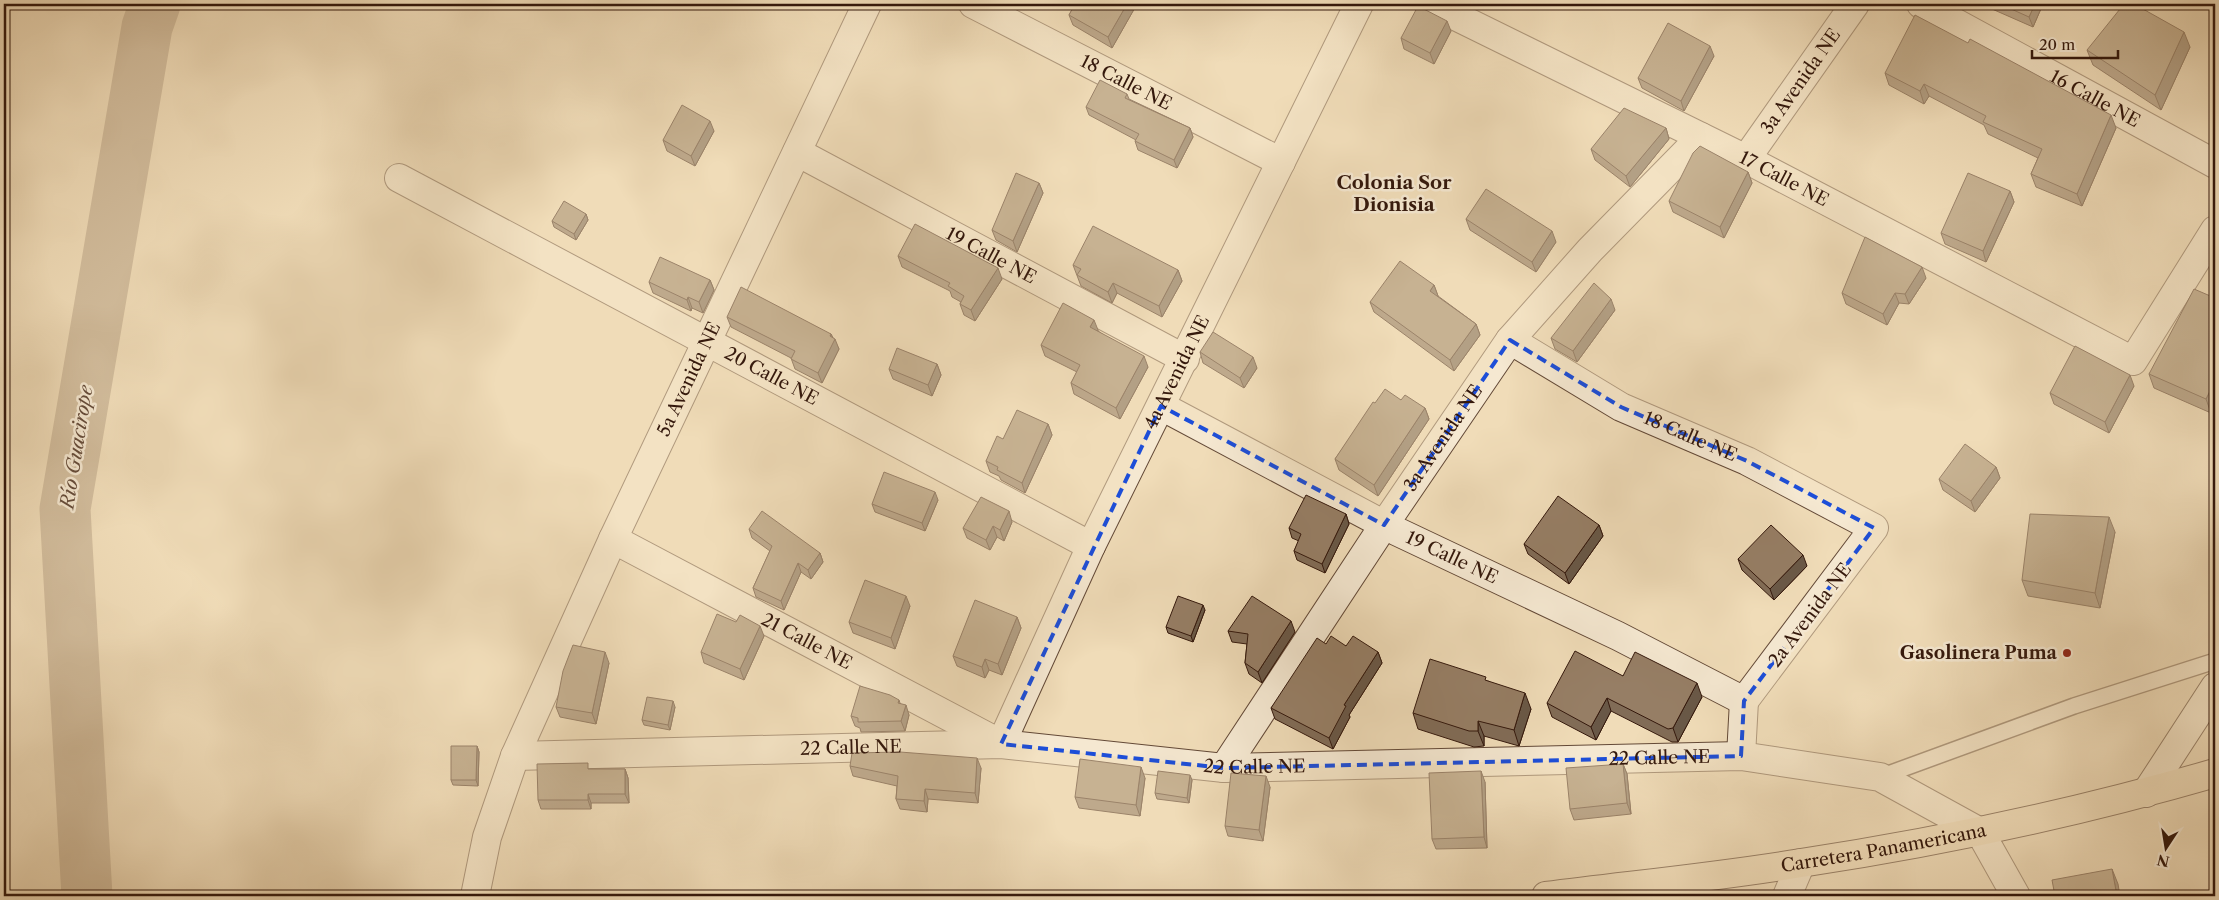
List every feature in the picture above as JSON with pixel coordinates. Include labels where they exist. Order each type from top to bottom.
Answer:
[{"type":"highway","name":"Carretera Panamericana","points":[[1546,896],[1801,864],[1980,832],[2146,793],[2215,773]]},
{"type":"street","name":"5a Avenida NE","points":[[475,896],[487,837],[515,756],[613,539],[867,4]]},
{"type":"street","name":"18 Calle NE","points":[[973,4],[1281,162]]},
{"type":"street","name":"4a Avenida NE","points":[[1001,744],[1091,546],[1359,4]]},
{"type":"street","name":"17 Calle NE","points":[[1431,4],[1746,159],[2133,361],[2215,230]]},
{"type":"street","name":"3a Avenida NE","points":[[1746,159],[1855,4]]},
{"type":"street","name":"16 Calle NE","points":[[1921,4],[2215,164]]},
{"type":"street","name":"3a Avenida NE","points":[[1224,768],[1384,525],[1510,340],[1590,250],[1702,137]]},
{"type":"street","name":"19 Calle NE","points":[[797,152],[1185,359]]},
{"type":"street","name":"20 Calle NE","points":[[399,178],[1091,546]]},
{"type":"street","name":"18 Calle NE","points":[[1510,340],[1621,407],[1747,461],[1874,528]]},
{"type":"street","name":"19 Calle NE","points":[[1161,406],[1384,525],[1618,636],[1744,702]]},
{"type":"street","name":"2a Avenida NE","points":[[1744,702],[1874,528]]},
{"type":"street","name":"21 Calle NE","points":[[613,539],[1001,744]]},
{"type":"street","points":[[2146,793],[2215,687]]},
{"type":"street","points":[[1741,756],[1744,702]]},
{"type":"street","name":"22 Calle NE","points":[[515,756],[1001,744],[1224,768],[1741,756],[1880,777],[1980,832]]},
{"type":"street","points":[[1980,832],[2016,896]]},
{"type":"street","points":[[1787,896],[1801,864]]},
{"type":"lane","points":[[1880,777],[2074,706],[2215,661]]},
{"type":"highlighted area","points":[[1510,340],[1621,407],[1747,461],[1874,528],[1744,701],[1741,756],[1224,768],[1001,744],[1161,406],[1384,525]]},
{"type":"building","points":[[1075,4],[1127,4],[1108,37],[1069,15]]},
{"type":"building","points":[[2000,4],[2035,4],[2029,17]]},
{"type":"building","points":[[2124,4],[2134,4],[2184,32],[2155,95],[2087,50]]},
{"type":"building","points":[[1418,6],[1447,21],[1430,53],[1401,38]]},
{"type":"building","points":[[1915,15],[1968,43],[1970,39],[2111,115],[2077,194],[2031,174],[2042,149],[1983,122],[1986,116],[1924,84],[1920,91],[1885,73]]},
{"type":"building","points":[[1668,23],[1710,46],[1681,101],[1638,78]]},
{"type":"building","points":[[1100,80],[1127,94],[1125,98],[1190,128],[1174,160],[1135,141],[1139,134],[1086,107]]},
{"type":"building","points":[[682,105],[710,121],[691,156],[663,140]]},
{"type":"building","points":[[1624,108],[1666,128],[1626,176],[1591,149]]},
{"type":"building","points":[[1700,146],[1748,172],[1720,227],[1669,201],[1693,153]]},
{"type":"building","points":[[1016,173],[1039,183],[1013,241],[992,230]]},
{"type":"building","points":[[1968,173],[2010,191],[1983,251],[1941,233]]},
{"type":"building","points":[[1486,189],[1552,231],[1532,262],[1466,219]]},
{"type":"building","points":[[564,201],[586,214],[574,234],[552,221]]},
{"type":"building","points":[[915,224],[998,268],[971,310],[960,304],[964,296],[948,286],[950,283],[898,256]]},
{"type":"building","points":[[1093,226],[1178,270],[1159,306],[1113,283],[1108,292],[1077,275],[1081,269],[1073,265]]},
{"type":"building","points":[[1865,237],[1922,267],[1905,294],[1895,293],[1883,314],[1842,293]]},
{"type":"building","points":[[660,257],[710,280],[699,302],[688,297],[687,300],[649,282]]},
{"type":"building","points":[[1400,261],[1434,285],[1430,291],[1476,324],[1450,360],[1370,302]]},
{"type":"building","points":[[1594,283],[1611,299],[1573,351],[1551,338]]},
{"type":"building","points":[[741,287],[831,334],[830,336],[835,339],[818,373],[791,359],[795,351],[727,317]]},
{"type":"building","points":[[2194,289],[2215,298],[2215,381],[2206,399],[2149,374]]},
{"type":"building","points":[[1063,303],[1094,320],[1090,327],[1144,356],[1116,408],[1071,383],[1080,365],[1041,345]]},
{"type":"building","points":[[1213,332],[1253,357],[1240,378],[1200,352]]},
{"type":"building","points":[[2075,346],[2130,375],[2105,422],[2050,393]]},
{"type":"building","points":[[897,348],[937,364],[928,385],[889,369]]},
{"type":"building","points":[[1385,389],[1401,400],[1405,395],[1425,408],[1374,485],[1335,459],[1373,402],[1375,403]]},
{"type":"building","points":[[1017,410],[1048,424],[1022,483],[997,470],[998,467],[986,461],[997,436],[1003,439]]},
{"type":"building","points":[[1965,444],[1996,467],[1971,501],[1939,479]]},
{"type":"building","points":[[884,472],[935,492],[922,523],[872,504]]},
{"type":"building","points":[[1306,495],[1346,514],[1322,564],[1294,551],[1301,534],[1289,528]]},
{"type":"building","points":[[1558,496],[1599,525],[1565,573],[1524,544]]},
{"type":"building","points":[[981,497],[1009,511],[1000,530],[993,526],[986,540],[963,528]]},
{"type":"building","points":[[762,511],[820,553],[808,570],[798,563],[781,601],[753,588],[772,546],[749,529]]},
{"type":"building","points":[[2030,514],[2109,517],[2095,593],[2022,580]]},
{"type":"building","points":[[1771,525],[1803,555],[1770,589],[1738,559]]},
{"type":"building","points":[[865,580],[906,596],[891,638],[849,622]]},
{"type":"building","points":[[1178,596],[1203,605],[1191,636],[1166,627]]},
{"type":"building","points":[[1252,596],[1291,621],[1258,672],[1245,663],[1248,634],[1228,631]]},
{"type":"building","points":[[975,600],[1017,617],[998,664],[985,659],[982,667],[953,656]]},
{"type":"building","points":[[717,614],[736,622],[740,615],[760,626],[740,669],[701,652]]},
{"type":"building","points":[[1331,636],[1346,646],[1353,636],[1378,652],[1344,705],[1346,706],[1329,738],[1271,708],[1317,638],[1326,644]]},
{"type":"building","points":[[573,645],[605,652],[592,713],[556,707],[563,671]]},
{"type":"building","points":[[1575,651],[1623,676],[1635,652],[1697,683],[1673,728],[1668,729],[1607,698],[1591,727],[1547,703]]},
{"type":"building","points":[[1430,659],[1486,677],[1485,680],[1525,693],[1514,730],[1478,721],[1478,731],[1469,731],[1413,713]]},
{"type":"building","points":[[860,686],[890,695],[899,700],[898,703],[906,705],[901,721],[858,722],[858,718],[851,716]]},
{"type":"building","points":[[647,697],[673,701],[668,725],[642,720]]},
{"type":"building","points":[[451,746],[477,746],[476,780],[451,780]]},
{"type":"building","points":[[900,752],[977,758],[975,793],[925,789],[924,801],[896,799],[898,776],[850,766],[852,753]]},
{"type":"building","points":[[1080,759],[1141,767],[1136,805],[1075,797]]},
{"type":"building","points":[[588,763],[588,769],[625,769],[625,794],[588,794],[588,800],[538,800],[537,764]]},
{"type":"building","points":[[1623,764],[1627,803],[1570,809],[1566,768]]},
{"type":"building","points":[[1158,771],[1190,775],[1187,798],[1155,793]]},
{"type":"building","points":[[1481,771],[1484,837],[1432,839],[1429,773]]},
{"type":"building","points":[[1231,773],[1266,776],[1259,830],[1225,826]]},
{"type":"building","points":[[2112,869],[2117,896],[2055,896],[2052,880]]},
{"type":"waterway","name":"Río Guacirope","points":[[87,896],[65,509],[147,27],[155,4]]},
{"type":"place","name":"Gasolinera Puma","points":[[2067,653]]},
{"type":"district","name":"Colonia Sor Dionisia","points":[[1394,193]]}]
